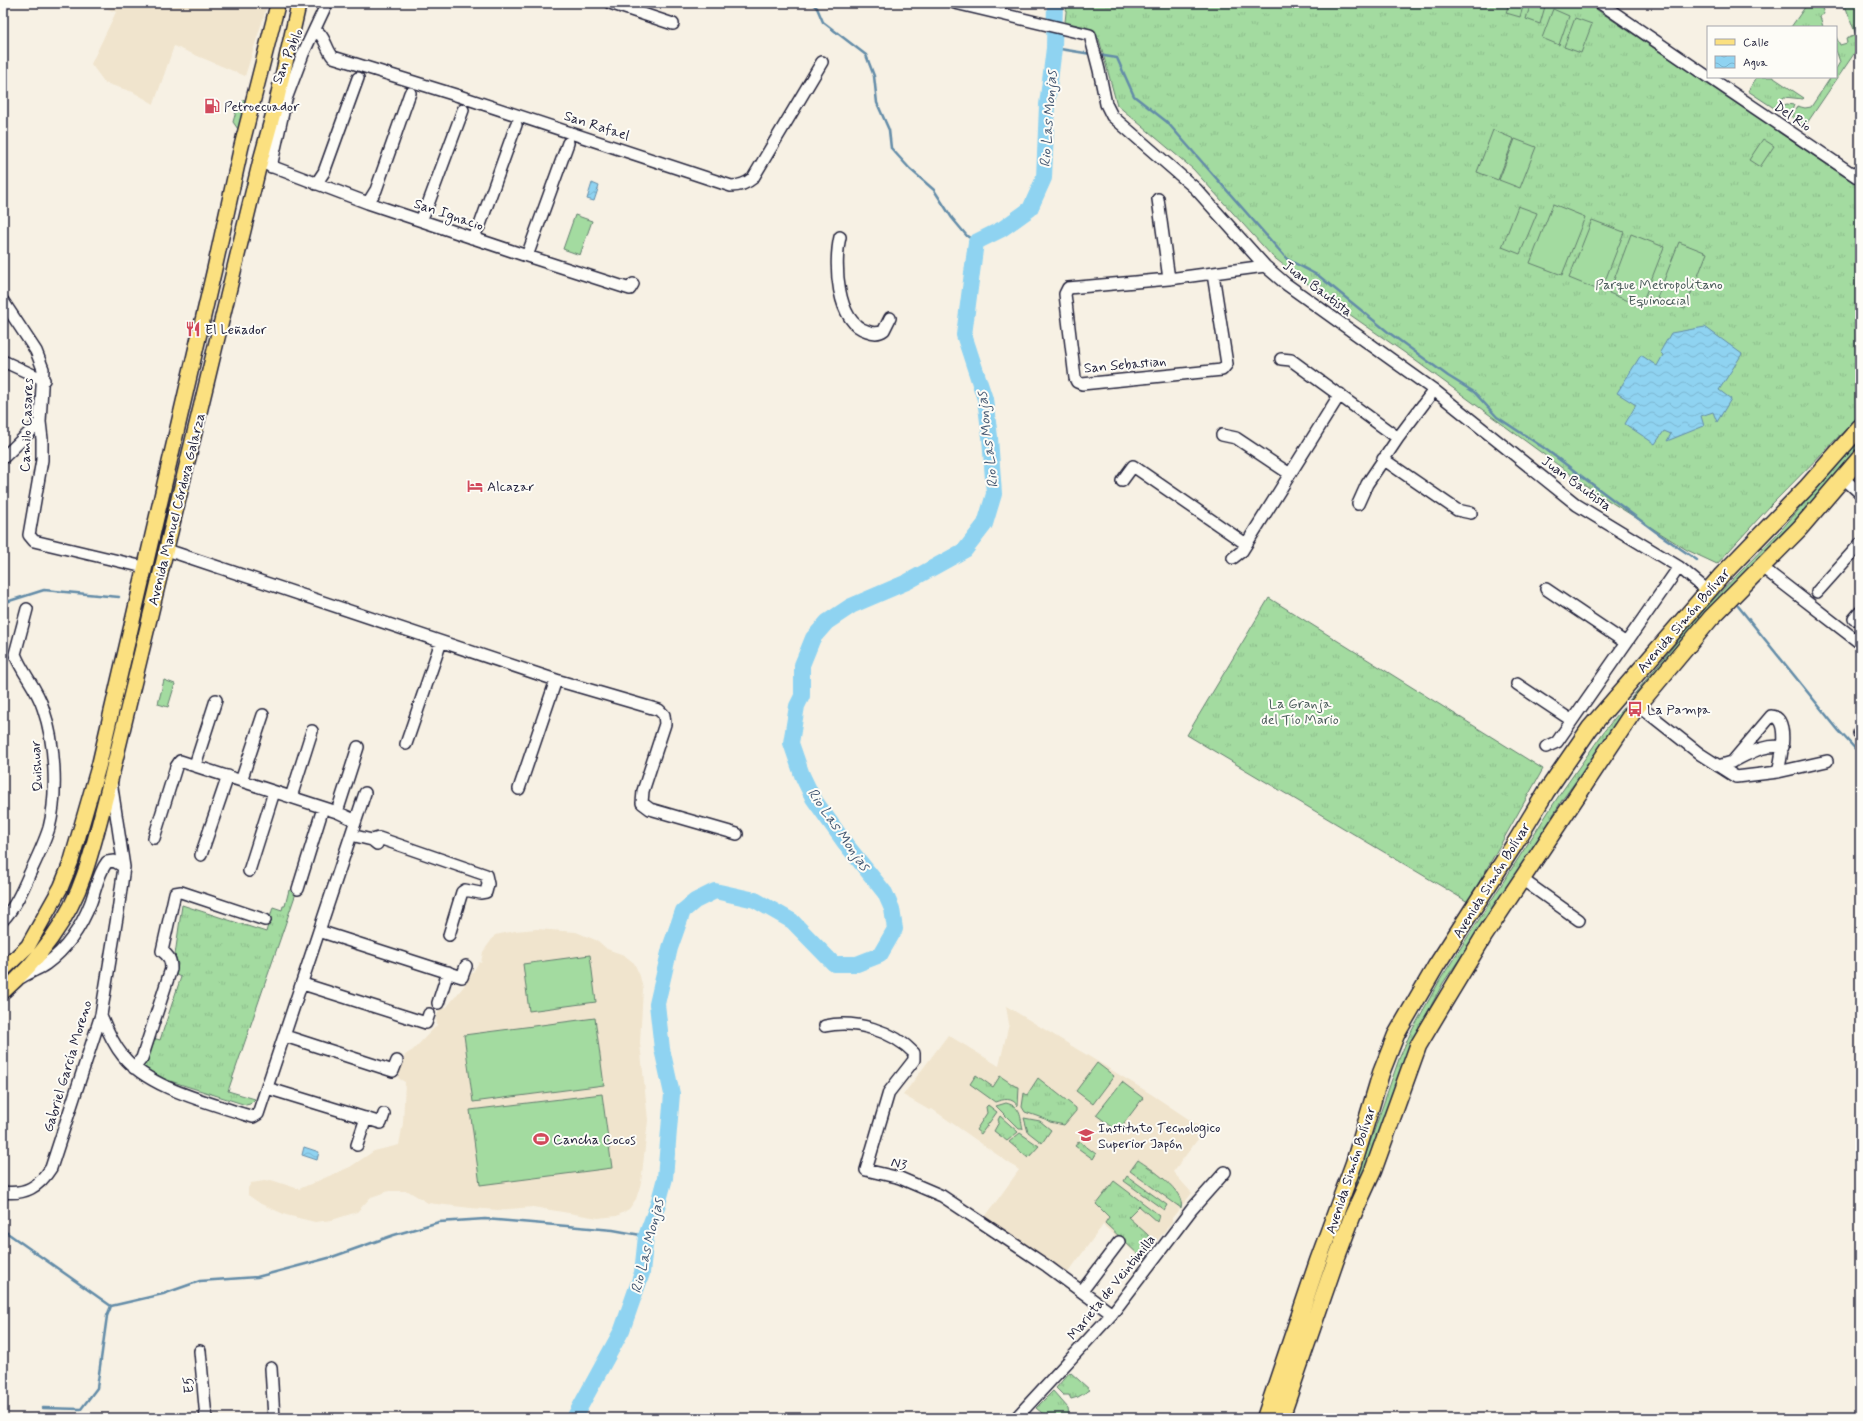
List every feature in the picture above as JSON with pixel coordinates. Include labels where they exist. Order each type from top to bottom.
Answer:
[{"type":"highway","name":"Avenida Simón Bolívar","points":[[1265,1418],[1318,1261],[1354,1163],[1381,1073],[1396,1035],[1436,966],[1514,845],[1546,792],[1590,728],[1708,590],[1807,486],[1860,427]]},
{"type":"highway","name":"Avenida Simón Bolívar","points":[[1281,1418],[1335,1262],[1352,1217],[1373,1171],[1418,1046],[1484,936],[1638,705],[1711,618],[1763,568],[1860,458]]},
{"type":"main road","name":"Avenida Manuel Córdova Galarza","points":[[3,970],[28,946],[61,887],[71,862],[99,765],[214,271],[241,148],[278,3]]},
{"type":"main road","name":"Avenida Manuel Córdova Galarza","points":[[3,992],[18,978],[46,945],[72,905],[84,876],[111,778],[148,624],[266,164],[281,102],[299,3]]},
{"type":"main road","points":[[254,98],[281,102]]},
{"type":"main road","points":[[132,620],[138,627],[148,624]]},
{"type":"street","name":"San Pablo","points":[[281,102],[327,3]]},
{"type":"street","points":[[610,3],[673,24]]},
{"type":"street","name":"Juan Bautista","points":[[955,3],[1090,36],[1097,60],[1106,104],[1112,116],[1196,189],[1264,266],[1302,296],[1434,390],[1577,505],[1679,567],[1708,590]]},
{"type":"street","name":"Del Rio","points":[[1600,3],[1707,76]]},
{"type":"street","name":"San Rafael","points":[[313,33],[320,34],[324,39],[327,49],[333,57],[459,96],[731,186],[746,184],[753,178],[822,62]]},
{"type":"street","points":[[316,184],[324,172],[358,78]]},
{"type":"street","name":"Del Rio","points":[[1709,78],[1860,180]]},
{"type":"street","points":[[368,203],[376,190],[410,93]]},
{"type":"street","points":[[421,220],[463,110]]},
{"type":"street","points":[[472,238],[480,225],[516,125]]},
{"type":"street","points":[[527,256],[568,143]]},
{"type":"street","name":"San Ignacio","points":[[266,164],[368,203],[472,238],[527,256],[632,286]]},
{"type":"street","points":[[1158,199],[1169,279]]},
{"type":"street","points":[[840,237],[837,255],[837,272],[841,296],[849,317],[860,329],[876,333],[884,330],[890,318]]},
{"type":"street","name":"San Sebastian","points":[[1213,274],[1226,364],[1222,370],[1082,384],[1077,382],[1075,378],[1065,294],[1068,288],[1169,279],[1264,266]]},
{"type":"street","name":"Camilo Casares","points":[[3,301],[36,351],[43,369],[44,380],[40,422],[42,460],[29,535],[38,542],[144,567]]},
{"type":"street","points":[[1281,360],[1291,360],[1340,394],[1398,438]]},
{"type":"street","points":[[3,361],[44,380]]},
{"type":"street","points":[[1358,504],[1366,484],[1434,390]]},
{"type":"street","points":[[1233,558],[1242,551],[1340,394]]},
{"type":"street","points":[[3,458],[40,422]]},
{"type":"street","points":[[1222,436],[1236,438],[1290,474]]},
{"type":"street","points":[[1383,459],[1457,510],[1471,513]]},
{"type":"street","points":[[1122,481],[1133,466],[1246,544]]},
{"type":"street","points":[[1842,477],[1860,493]]},
{"type":"street","points":[[1817,592],[1860,544]]},
{"type":"street","points":[[167,550],[556,680],[659,710],[665,718],[665,724],[643,791],[642,803],[650,809],[737,834]]},
{"type":"street","points":[[1546,747],[1557,742],[1679,567]]},
{"type":"street","points":[[1763,568],[1860,643]]},
{"type":"street","points":[[1546,589],[1626,643]]},
{"type":"street","name":"Quishuar","points":[[3,920],[14,905],[40,852],[49,828],[52,810],[53,765],[51,739],[46,718],[36,691],[15,654],[27,609]]},
{"type":"street","points":[[406,744],[441,642]]},
{"type":"street","points":[[519,789],[556,680]]},
{"type":"street","points":[[1517,684],[1571,720]]},
{"type":"street","points":[[195,765],[216,700]]},
{"type":"street","points":[[1638,705],[1700,754],[1736,777],[1778,772],[1827,761]]},
{"type":"street","points":[[241,781],[263,716]]},
{"type":"street","points":[[1732,762],[1771,716],[1776,716],[1780,720],[1783,747],[1778,772]]},
{"type":"street","points":[[291,797],[312,731]]},
{"type":"street","points":[[338,812],[358,747]]},
{"type":"street","points":[[1718,766],[1732,762],[1764,747],[1783,747]]},
{"type":"street","points":[[154,838],[177,763],[180,761],[338,812],[355,822]]},
{"type":"street","points":[[201,855],[228,776]]},
{"type":"street","name":"Gabriel García Moreno","points":[[3,1192],[26,1191],[39,1184],[51,1168],[101,1015],[124,867],[111,778]]},
{"type":"street","points":[[249,871],[274,792]]},
{"type":"street","points":[[101,1015],[117,1048],[134,1068],[147,1077],[185,1094],[253,1116],[258,1114],[365,793]]},
{"type":"street","points":[[298,889],[323,808]]},
{"type":"street","points":[[351,835],[372,840],[378,845],[480,879],[486,879],[487,877],[488,884],[486,892],[480,893],[465,890],[462,892],[449,935]]},
{"type":"street","points":[[18,978],[46,964],[59,953],[71,939],[86,916],[99,877],[107,862],[114,861],[124,867]]},
{"type":"street","points":[[1522,880],[1579,920]]},
{"type":"street","points":[[134,1068],[142,1058],[146,1049],[171,969],[171,961],[169,956],[162,951],[175,893],[181,892],[266,920]]},
{"type":"street","points":[[319,931],[462,977],[466,966]]},
{"type":"street","points":[[438,1003],[448,972]]},
{"type":"street","points":[[302,984],[426,1024],[429,1014]]},
{"type":"street","name":"N3","points":[[825,1026],[841,1024],[870,1028],[897,1040],[914,1053],[914,1060],[889,1092],[866,1170],[900,1178],[942,1196],[1082,1291],[1112,1314]]},
{"type":"street","points":[[285,1036],[394,1071],[397,1061]]},
{"type":"street","points":[[267,1088],[381,1123],[384,1114]]},
{"type":"street","points":[[357,1145],[366,1118]]},
{"type":"street","name":"Marieta de Veintimilla","points":[[1016,1418],[1112,1314],[1192,1209],[1225,1172]]},
{"type":"street","points":[[1082,1291],[1119,1242]]},
{"type":"street","name":"E5","points":[[200,1350],[206,1418]]},
{"type":"street","points":[[271,1368],[274,1418]]},
{"type":"shaded area","points":[[90,3],[268,3],[245,76],[174,46],[154,104],[133,92],[105,83],[91,64],[116,12]]},
{"type":"shaded area","points":[[537,929],[576,932],[598,941],[607,949],[624,955],[634,963],[640,976],[643,989],[640,1043],[648,1120],[641,1183],[636,1199],[629,1209],[617,1216],[598,1218],[533,1207],[498,1210],[428,1203],[408,1191],[389,1191],[371,1197],[357,1212],[332,1220],[315,1222],[286,1215],[261,1204],[248,1195],[248,1188],[251,1183],[271,1180],[299,1189],[350,1167],[374,1151],[399,1145],[403,1123],[405,1082],[398,1078],[405,1055],[413,1050],[437,1025],[436,1017],[440,1009],[446,1008],[464,986],[479,962],[481,963],[483,952],[495,935]]},
{"type":"shaded area","name":"Instituto Tecnologico Superior Japón","points":[[1006,1006],[1151,1094],[1205,1130],[1173,1172],[1192,1193],[1172,1218],[1172,1222],[1142,1259],[1103,1225],[1067,1274],[985,1217],[1019,1170],[932,1109],[929,1110],[903,1095],[948,1035],[999,1066],[1009,1024]]},
{"type":"green space","name":"Parque Metropolitano Equinoccial","points":[[1067,3],[1587,3],[1860,187],[1860,415],[1770,506],[1717,564],[1687,550],[1595,492],[1405,353],[1326,298],[1272,256],[1193,169],[1117,105],[1099,39],[1086,27],[1065,22]]},
{"type":"green space","points":[[1509,3],[1524,3],[1520,17],[1506,13]]},
{"type":"green space","points":[[1531,3],[1546,3],[1540,24],[1526,19]]},
{"type":"green space","points":[[1808,3],[1826,3],[1821,5],[1824,14],[1820,16],[1823,26],[1792,26]]},
{"type":"green space","points":[[1841,3],[1860,4],[1860,45],[1805,126],[1792,118],[1797,106],[1805,108],[1811,107],[1830,78],[1837,78],[1837,67],[1840,62],[1837,53],[1837,39],[1840,45],[1847,43],[1846,39],[1856,35],[1846,8],[1843,8]]},
{"type":"green space","points":[[1553,9],[1569,16],[1559,45],[1542,38]]},
{"type":"green space","points":[[1575,18],[1592,24],[1581,53],[1564,47]]},
{"type":"green space","points":[[1756,78],[1774,78],[1804,98],[1784,97],[1774,108],[1748,91]]},
{"type":"green space","points":[[249,97],[240,132],[233,122],[238,104]]},
{"type":"green space","points":[[1787,104],[1794,105],[1789,118],[1778,111]]},
{"type":"green space","points":[[1493,130],[1514,139],[1498,180],[1477,172]]},
{"type":"green space","points":[[1515,139],[1536,147],[1520,188],[1499,180]]},
{"type":"green space","points":[[1763,139],[1774,146],[1760,167],[1749,160]]},
{"type":"green space","points":[[1553,204],[1585,217],[1562,275],[1530,263]]},
{"type":"green space","points":[[1518,206],[1537,213],[1520,254],[1502,247]]},
{"type":"green space","points":[[575,215],[592,221],[580,255],[563,249]]},
{"type":"green space","points":[[1592,220],[1624,232],[1601,291],[1569,278]]},
{"type":"green space","points":[[1631,234],[1664,247],[1641,306],[1609,293]]},
{"type":"green space","points":[[1679,242],[1707,253],[1685,309],[1657,298]]},
{"type":"green space","points":[[1860,439],[1860,449],[1629,709],[1562,800],[1522,868],[1443,983],[1415,1036],[1404,1061],[1378,1138],[1283,1387],[1324,1264],[1365,1157],[1399,1059],[1410,1034],[1440,980],[1558,797],[1605,730],[1703,610],[1781,530]]},
{"type":"green space","name":"La Granja del Tío Mario","points":[[1269,598],[1543,769],[1468,902],[1187,735]]},
{"type":"green space","points":[[164,680],[175,684],[168,707],[158,704]]},
{"type":"green space","points":[[289,890],[296,893],[228,1091],[255,1099],[250,1104],[246,1105],[164,1079],[144,1068],[143,1066],[153,1038],[160,1040],[181,977],[176,975],[178,964],[175,955],[182,905],[266,932],[273,907],[282,910],[283,906],[285,906]]},
{"type":"green space","points":[[590,955],[596,1002],[529,1011],[523,964]]},
{"type":"green space","points":[[595,1018],[604,1085],[473,1102],[464,1035]]},
{"type":"green space","points":[[1097,1063],[1114,1076],[1093,1104],[1076,1091]]},
{"type":"green space","points":[[976,1075],[993,1087],[1000,1076],[1019,1087],[1018,1106],[1010,1100],[995,1102],[970,1084]]},
{"type":"green space","points":[[1038,1078],[1076,1108],[1076,1111],[1064,1125],[1050,1122],[1025,1112],[1022,1107],[1024,1093],[1027,1095]]},
{"type":"green space","points":[[1122,1082],[1143,1098],[1118,1131],[1096,1115]]},
{"type":"green space","name":"Cancha Cocos","points":[[602,1094],[612,1168],[480,1185],[470,1110]]},
{"type":"green space","points":[[1006,1103],[1018,1110],[1023,1129],[1019,1129],[996,1106]]},
{"type":"green space","points":[[988,1105],[997,1112],[981,1134],[976,1130],[987,1113],[986,1107]]},
{"type":"green space","points":[[1000,1116],[1018,1132],[1007,1141],[994,1131],[999,1122],[998,1120]]},
{"type":"green space","points":[[1024,1118],[1040,1121],[1051,1130],[1042,1143],[1028,1132]]},
{"type":"green space","points":[[1020,1133],[1039,1146],[1028,1158],[1009,1142]]},
{"type":"green space","points":[[1079,1141],[1096,1154],[1093,1159],[1075,1146]]},
{"type":"green space","points":[[1138,1160],[1173,1187],[1181,1201],[1181,1208],[1130,1171]]},
{"type":"green space","points":[[1127,1176],[1167,1205],[1164,1210],[1124,1181]]},
{"type":"green space","points":[[1114,1181],[1159,1215],[1157,1222],[1139,1206],[1128,1217],[1147,1234],[1154,1243],[1142,1258],[1105,1223],[1109,1217],[1096,1204]]},
{"type":"green space","points":[[1070,1372],[1090,1390],[1071,1399],[1069,1395],[1063,1395],[1056,1388]]},
{"type":"green space","points":[[1053,1391],[1068,1408],[1069,1414],[1073,1418],[1048,1418],[1036,1408]]},
{"type":"water","points":[[592,183],[599,186],[594,201],[587,199]]},
{"type":"water","points":[[1705,327],[1742,354],[1719,390],[1731,399],[1717,422],[1713,412],[1701,416],[1704,426],[1667,441],[1671,434],[1664,431],[1655,444],[1625,424],[1636,405],[1617,393],[1641,355],[1657,366],[1663,355],[1660,352],[1671,333]]},
{"type":"water","points":[[304,1147],[319,1152],[317,1160],[302,1155]]},
{"type":"waterway","points":[[812,3],[817,8],[823,22],[866,55],[874,76],[877,103],[889,130],[891,148],[910,169],[934,190],[952,218],[967,236],[976,242]]},
{"type":"waterway","name":"Rio Las Monjas","points":[[574,1418],[622,1330],[642,1273],[646,1236],[658,1204],[665,1178],[672,1094],[662,1049],[657,1004],[670,948],[683,911],[695,901],[715,891],[755,900],[792,921],[834,964],[857,964],[880,955],[895,929],[892,909],[885,893],[845,843],[813,798],[802,775],[791,743],[797,706],[802,696],[802,665],[813,638],[827,622],[851,606],[907,582],[965,550],[985,524],[994,494],[990,437],[985,399],[964,335],[976,242],[1002,229],[1030,209],[1044,178],[1047,105],[1054,48],[1055,3]]},
{"type":"waterway","points":[[1054,48],[1091,54]]},
{"type":"waterway","points":[[1098,55],[1117,58],[1134,96],[1167,122],[1287,259],[1319,276],[1388,332],[1448,376],[1474,392],[1497,417],[1544,448],[1656,532],[1697,560]]},
{"type":"waterway","points":[[3,603],[44,590],[119,597]]},
{"type":"waterway","points":[[1738,606],[1839,731],[1860,754]]},
{"type":"waterway","points":[[43,1408],[81,1409],[97,1388],[107,1316],[111,1306],[163,1294],[200,1281],[257,1277],[332,1257],[394,1235],[439,1222],[485,1219],[613,1230],[646,1236]]},
{"type":"waterway","points":[[3,1230],[111,1306]]},
{"type":"place","name":"Petroecuador","points":[[212,106]]},
{"type":"place","name":"El Leñador","points":[[193,329]]},
{"type":"place","name":"Alcazar","points":[[475,486]]},
{"type":"place","name":"La Pampa","points":[[1635,709]]},
{"type":"place","name":"Instituto Tecnologico Superior Japón","points":[[1086,1135]]},
{"type":"place","name":"Cancha Cocos","points":[[541,1139]]}]
